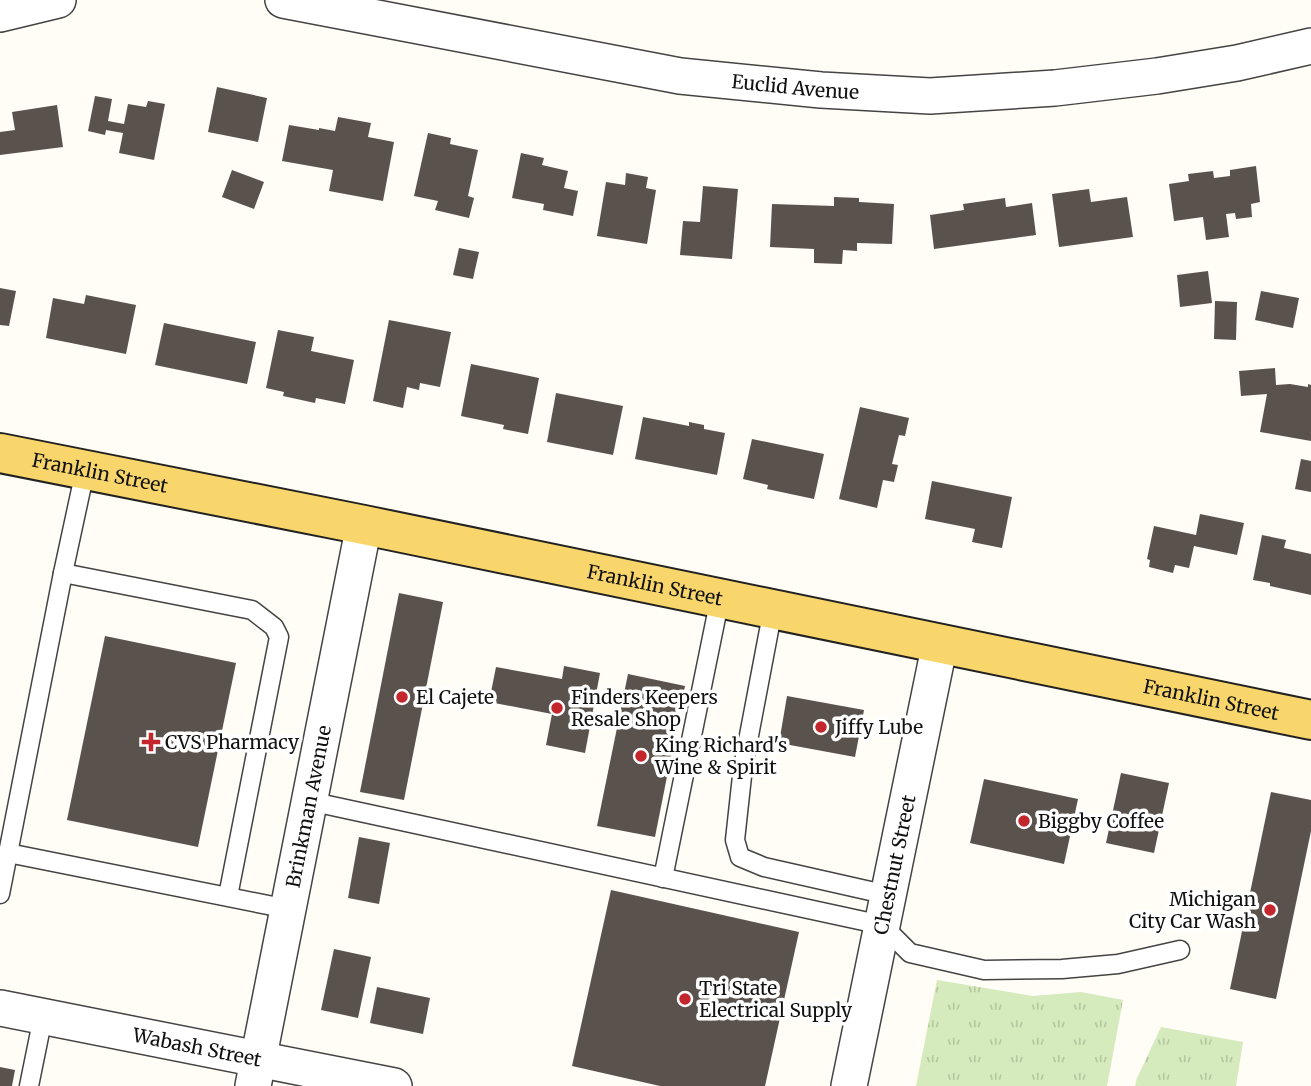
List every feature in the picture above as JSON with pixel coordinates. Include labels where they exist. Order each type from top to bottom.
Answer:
[{"type":"main road","name":"Franklin Street","points":[[0,453],[1311,720]]},
{"type":"street","points":[[0,14],[58,0]]},
{"type":"street","name":"Euclid Avenue","points":[[283,0],[680,76],[821,90],[930,96],[1055,88],[1157,76],[1237,63],[1311,46]]},
{"type":"street","name":"Brinkman Avenue","points":[[256,1073],[364,525]]},
{"type":"street","name":"Chestnut Street","points":[[849,1086],[940,643]]},
{"type":"street","name":"Wabash Street","points":[[0,1008],[256,1073],[394,1086]]},
{"type":"lane","points":[[0,894],[85,471]]},
{"type":"lane","points":[[63,573],[252,610],[274,627],[279,638],[228,896]]},
{"type":"lane","points":[[663,878],[720,598]]},
{"type":"lane","points":[[773,609],[743,767],[735,840],[740,857],[885,910],[910,953],[984,970],[1062,969],[1118,964],[1180,950]]},
{"type":"lane","points":[[309,801],[663,878],[885,910]]},
{"type":"lane","points":[[8,853],[288,908]]},
{"type":"lane","points":[[29,1086],[43,1017]]},
{"type":"green space","points":[[937,980],[1033,996],[1081,992],[1123,1000],[1107,1086],[916,1086]]},
{"type":"green space","points":[[1161,1027],[1243,1042],[1236,1086],[1135,1086]]},
{"type":"building","points":[[217,87],[267,98],[258,142],[208,132]]},
{"type":"building","points":[[95,96],[112,99],[108,121],[124,124],[128,104],[146,107],[148,101],[165,104],[154,160],[119,153],[123,133],[106,130],[105,135],[88,131]]},
{"type":"building","points":[[57,105],[63,147],[0,155],[0,132],[15,130],[12,112]]},
{"type":"building","points":[[338,117],[371,123],[368,137],[394,142],[383,201],[329,191],[333,170],[282,161],[289,125],[335,131]]},
{"type":"building","points":[[428,133],[451,138],[450,144],[478,150],[468,196],[474,198],[469,218],[435,210],[438,201],[414,196]]},
{"type":"building","points":[[521,153],[544,158],[542,165],[568,171],[564,188],[578,191],[573,216],[543,210],[544,204],[512,198]]},
{"type":"building","points":[[1256,166],[1260,202],[1251,204],[1252,217],[1236,219],[1235,213],[1226,214],[1229,237],[1206,240],[1203,217],[1174,221],[1169,184],[1189,181],[1188,174],[1213,171],[1214,178],[1230,176],[1230,170]]},
{"type":"building","points":[[232,170],[264,182],[254,209],[222,197]]},
{"type":"building","points":[[626,173],[648,177],[646,188],[656,190],[647,244],[597,236],[606,182],[625,185]]},
{"type":"building","points":[[703,186],[738,189],[732,259],[680,255],[683,221],[700,222]]},
{"type":"building","points":[[1089,189],[1091,202],[1127,197],[1133,237],[1059,247],[1052,194]]},
{"type":"building","points":[[834,197],[894,204],[892,244],[857,243],[857,251],[843,250],[842,264],[814,263],[814,249],[770,247],[772,204],[834,206]]},
{"type":"building","points":[[1005,198],[1006,207],[1032,203],[1036,235],[934,249],[930,215],[964,210],[963,204]]},
{"type":"building","points":[[459,248],[479,252],[473,279],[453,275]]},
{"type":"building","points":[[1208,271],[1212,303],[1180,307],[1177,275]]},
{"type":"building","points":[[0,288],[16,291],[9,326],[0,325]]},
{"type":"building","points":[[1261,291],[1299,298],[1293,328],[1255,320]]},
{"type":"building","points":[[86,295],[136,305],[126,354],[46,338],[53,298],[84,304]]},
{"type":"building","points":[[1215,301],[1237,302],[1236,340],[1214,339]]},
{"type":"building","points":[[389,320],[451,332],[440,387],[420,383],[419,390],[407,387],[403,408],[373,401]]},
{"type":"building","points":[[164,323],[256,342],[247,384],[155,365]]},
{"type":"building","points":[[278,330],[314,337],[311,351],[354,360],[345,404],[316,398],[315,403],[283,396],[284,392],[266,388]]},
{"type":"building","points":[[471,364],[539,378],[528,434],[503,429],[504,425],[461,416]]},
{"type":"building","points":[[1275,368],[1276,385],[1311,385],[1311,441],[1260,432],[1267,394],[1241,396],[1239,371]]},
{"type":"building","points":[[556,393],[623,406],[613,455],[547,442]]},
{"type":"building","points":[[860,407],[909,418],[905,436],[899,435],[892,464],[898,465],[894,482],[883,480],[877,508],[839,499]]},
{"type":"building","points":[[643,417],[689,426],[689,422],[704,425],[704,429],[725,433],[717,475],[635,459]]},
{"type":"building","points":[[752,439],[824,454],[814,499],[767,489],[768,485],[743,479]]},
{"type":"building","points":[[1301,459],[1311,461],[1311,492],[1295,489]]},
{"type":"building","points":[[932,481],[1012,497],[1002,548],[972,542],[975,529],[925,519]]},
{"type":"building","points":[[1200,514],[1244,523],[1237,555],[1194,546],[1189,568],[1175,565],[1173,573],[1149,567],[1150,560],[1147,559],[1154,526],[1196,535]]},
{"type":"building","points":[[1262,535],[1286,540],[1284,548],[1311,554],[1311,595],[1253,580]]},
{"type":"building","name":"El Cajete","points":[[399,593],[443,602],[404,800],[360,792]]},
{"type":"building","name":"CVS Pharmacy","points":[[105,636],[236,663],[198,847],[67,820]]},
{"type":"building","name":"Finders Keepers Resale Shop","points":[[564,666],[600,673],[585,753],[546,745],[552,714],[489,702],[496,667],[562,679]]},
{"type":"building","name":"King Richard's Wine & Spirit","points":[[628,674],[685,686],[655,837],[597,826]]},
{"type":"building","name":"Jiffy Lube","points":[[787,696],[864,710],[855,757],[779,743]]},
{"type":"building","points":[[1121,773],[1169,783],[1154,853],[1106,843]]},
{"type":"building","name":"Biggby Coffee","points":[[984,779],[1078,799],[1064,864],[970,843]]},
{"type":"building","name":"Michigan City Car Wash","points":[[1271,792],[1311,800],[1311,831],[1276,999],[1230,989]]},
{"type":"building","points":[[359,837],[390,843],[379,904],[348,898]]},
{"type":"building","name":"Tri State Electrical Supply","points":[[611,890],[799,932],[765,1086],[660,1086],[572,1066]]},
{"type":"building","points":[[334,949],[371,957],[358,1018],[321,1010]]},
{"type":"building","points":[[377,987],[430,998],[423,1034],[370,1023]]},
{"type":"building","points":[[0,1067],[15,1070],[12,1086],[0,1086]]},
{"type":"place","name":"El Cajete","points":[[402,697]]},
{"type":"place","name":"Finders Keepers Resale Shop","points":[[557,708]]},
{"type":"place","name":"Jiffy Lube","points":[[821,727]]},
{"type":"place","name":"CVS Pharmacy","points":[[151,742]]},
{"type":"place","name":"King Richard's Wine & Spirit","points":[[641,756]]},
{"type":"place","name":"Biggby Coffee","points":[[1024,821]]},
{"type":"place","name":"Michigan City Car Wash","points":[[1270,910]]},
{"type":"place","name":"Tri State Electrical Supply","points":[[685,999]]}]
